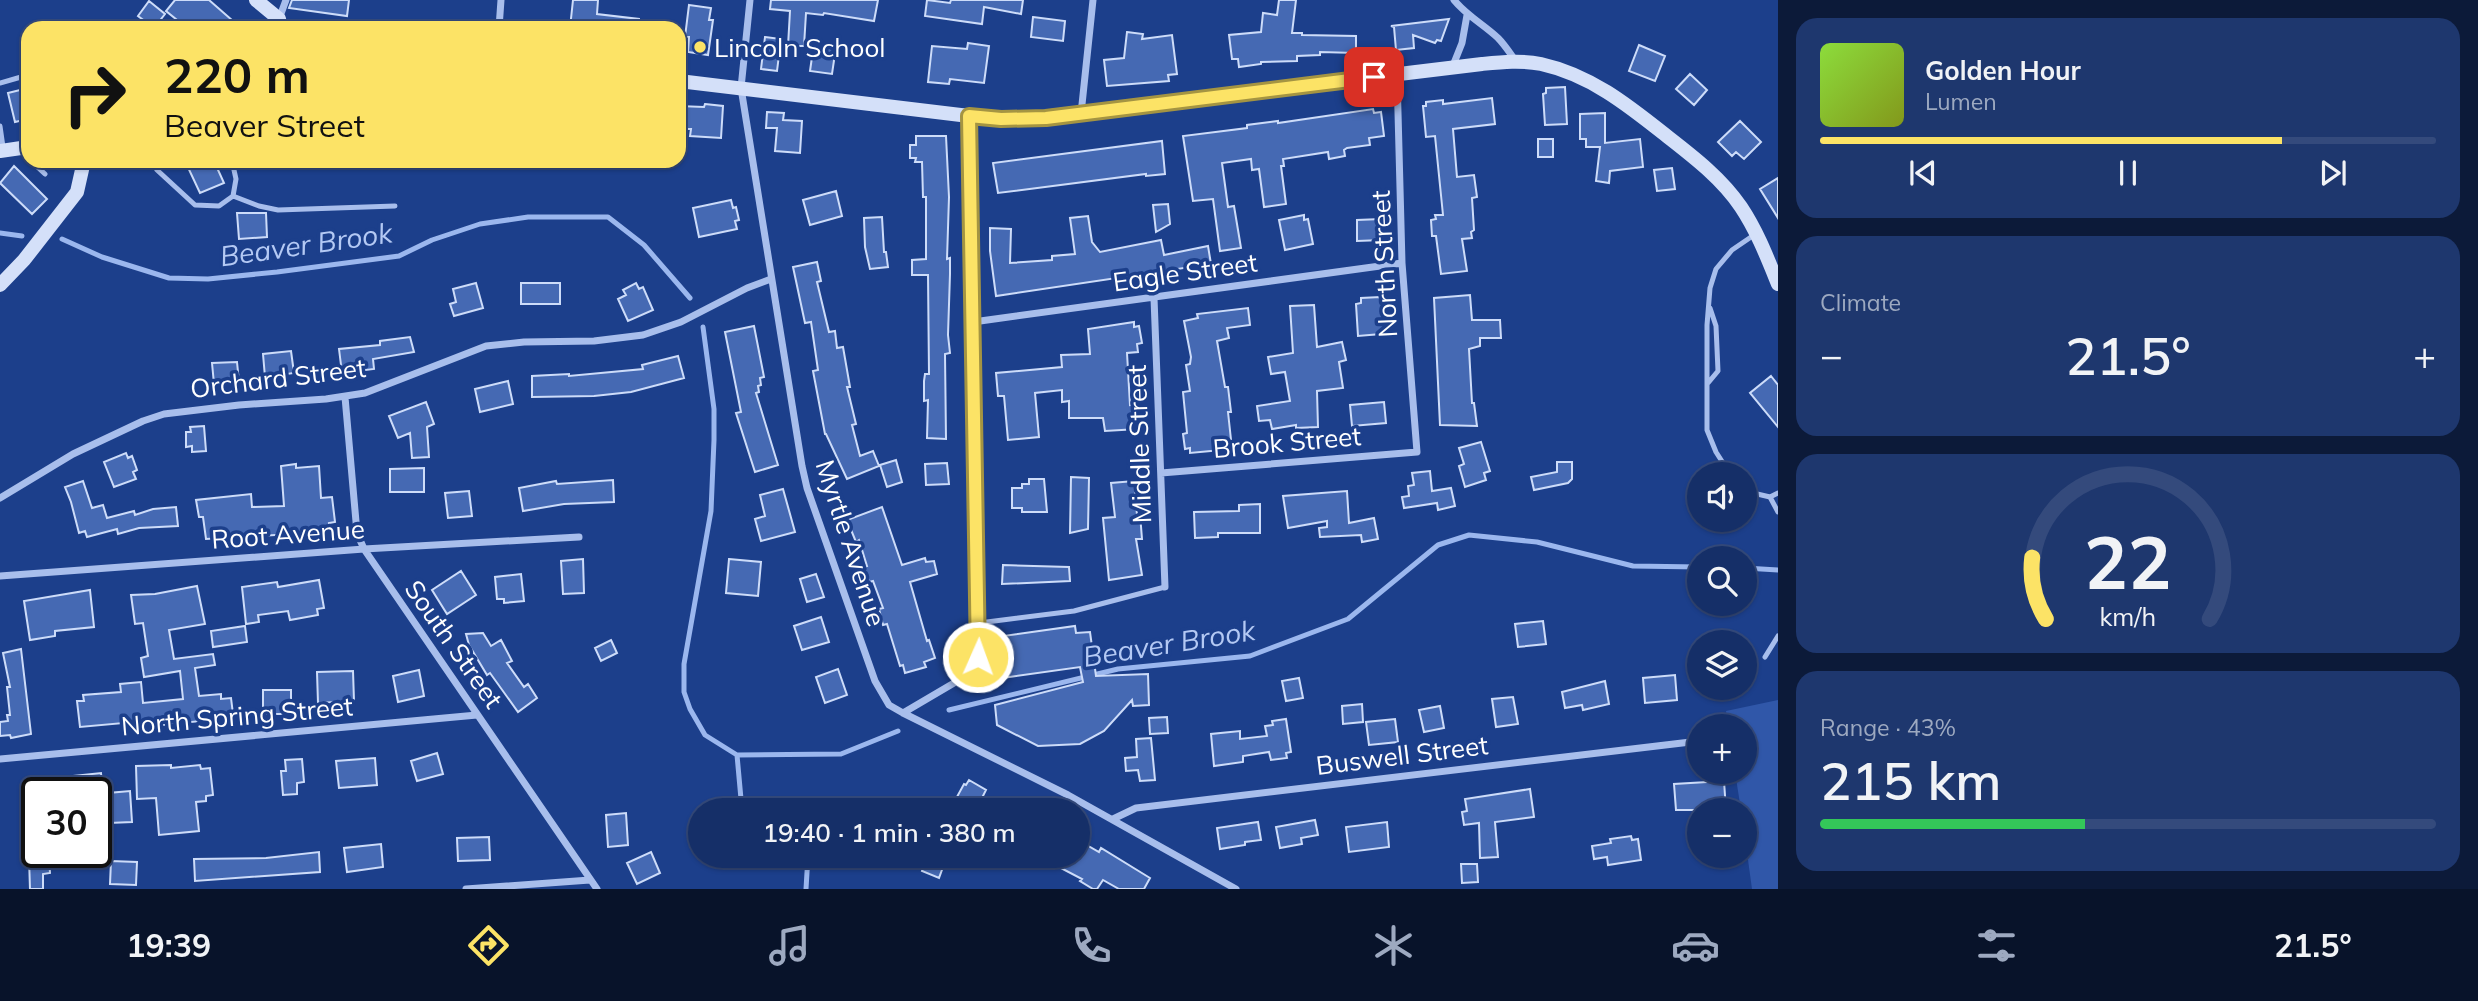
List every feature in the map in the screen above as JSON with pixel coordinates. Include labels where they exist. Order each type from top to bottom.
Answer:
[{"type":"street","points":[[256,0],[277,21]]},
{"type":"street","points":[[281,21],[286,0]]},
{"type":"street","points":[[500,21],[501,0]]},
{"type":"street","name":"Myrtle Avenue","points":[[750,0],[741,88],[807,488],[875,681],[889,705],[1113,818],[1236,889]]},
{"type":"street","points":[[1080,114],[1093,0]]},
{"type":"street","points":[[1454,0],[1467,15],[1500,40],[1516,61]]},
{"type":"street","points":[[1451,68],[1462,43],[1467,15]]},
{"type":"street","points":[[686,82],[969,116],[1027,119],[1516,61],[1539,64],[1564,71],[1607,90],[1703,165],[1740,206],[1756,233],[1778,284]]},
{"type":"street","name":"North Street","points":[[1397,74],[1402,263],[1417,452]]},
{"type":"street","points":[[903,713],[971,673],[978,657],[969,116]]},
{"type":"street","points":[[0,285],[24,260],[77,192],[82,168]]},
{"type":"street","name":"Eagle Street","points":[[972,322],[1402,263]]},
{"type":"street","name":"Orchard Street","points":[[0,498],[73,454],[164,414],[365,393],[486,346],[625,339],[643,335],[681,322],[747,288],[771,279]]},
{"type":"street","name":"Middle Street","points":[[1154,298],[1165,587]]},
{"type":"street","name":"South Street","points":[[345,397],[357,533],[364,549],[597,889]]},
{"type":"street","name":"Brook Street","points":[[1161,473],[1417,452]]},
{"type":"street","name":"Root Avenue","points":[[0,576],[364,549],[579,537]]},
{"type":"street","name":"North Spring Street","points":[[0,759],[477,715]]},
{"type":"street","name":"Buswell Street","points":[[1113,818],[1136,808],[1687,742]]},
{"type":"street","points":[[466,889],[590,880]]},
{"type":"lane","points":[[0,83],[21,77]]},
{"type":"lane","points":[[0,126],[18,153]]},
{"type":"lane","points":[[37,168],[45,174]]},
{"type":"lane","points":[[156,168],[195,205],[219,206],[233,196],[236,179],[234,168]]},
{"type":"lane","points":[[233,196],[278,210],[396,206]]},
{"type":"lane","points":[[1722,462],[1707,430],[1710,288],[1716,269],[1732,250],[1756,233]]},
{"type":"lane","points":[[1708,383],[1718,371],[1716,326],[1709,304]]},
{"type":"lane","points":[[1757,494],[1770,497],[1778,493]]},
{"type":"lane","points":[[1770,497],[1778,512]]},
{"type":"lane","points":[[979,623],[1074,611],[1165,587]]},
{"type":"lane","points":[[1765,657],[1778,636]]},
{"type":"shaded area","points":[[1778,700],[1778,889],[1752,889],[1749,868],[1757,868],[1757,798],[1739,798],[1737,784],[1757,784],[1757,714],[1726,714],[1726,711]]},
{"type":"building","points":[[175,0],[209,0],[233,21],[178,21],[166,11]]},
{"type":"building","points":[[292,0],[349,0],[347,16],[289,8]]},
{"type":"building","points":[[573,0],[598,0],[597,14],[639,19],[639,21],[571,21]]},
{"type":"building","points":[[771,0],[878,0],[874,21],[824,13],[806,13],[804,46],[788,46],[790,11],[770,9]]},
{"type":"building","points":[[927,0],[950,3],[951,0],[1023,0],[1021,14],[984,7],[982,24],[925,16]]},
{"type":"building","points":[[1279,0],[1296,0],[1292,33],[1356,36],[1356,53],[1320,52],[1320,55],[1297,56],[1297,61],[1261,62],[1239,67],[1238,59],[1232,59],[1229,35],[1261,32],[1263,13],[1277,15]]},
{"type":"building","points":[[149,1],[165,14],[160,21],[145,21],[138,16]]},
{"type":"building","points":[[689,5],[711,8],[709,20],[713,20],[708,55],[688,52],[689,37],[686,37]]},
{"type":"building","points":[[1033,17],[1065,21],[1063,41],[1031,37]]},
{"type":"building","points":[[1449,19],[1441,41],[1437,40],[1435,43],[1413,35],[1414,48],[1396,50],[1394,27],[1391,26]]},
{"type":"building","points":[[1127,32],[1143,34],[1142,39],[1172,35],[1177,74],[1168,75],[1169,81],[1107,86],[1104,60],[1124,58]]},
{"type":"building","points":[[765,37],[781,39],[777,71],[761,69]]},
{"type":"building","points":[[814,43],[836,47],[832,74],[810,71]]},
{"type":"building","points":[[968,43],[989,46],[984,83],[950,79],[949,84],[928,82],[932,46],[967,49]]},
{"type":"building","points":[[1639,45],[1665,56],[1655,81],[1629,71]]},
{"type":"building","points":[[1690,74],[1707,90],[1694,105],[1676,89]]},
{"type":"building","points":[[1565,87],[1567,124],[1545,125],[1543,94],[1546,93],[1546,88]]},
{"type":"building","points":[[21,90],[21,121],[15,122],[8,93]]},
{"type":"building","points":[[1492,98],[1495,124],[1453,129],[1457,177],[1474,175],[1477,197],[1472,198],[1472,238],[1462,239],[1467,271],[1441,274],[1431,220],[1436,219],[1435,215],[1443,215],[1435,136],[1426,137],[1423,106],[1426,106],[1426,102],[1443,100],[1443,104]]},
{"type":"building","points":[[705,104],[723,106],[721,138],[690,136],[691,129],[686,129],[686,106],[704,107]]},
{"type":"building","points":[[1373,109],[1374,113],[1381,112],[1384,136],[1369,138],[1370,145],[1347,148],[1344,150],[1345,156],[1329,159],[1328,152],[1283,159],[1284,166],[1281,166],[1286,204],[1264,207],[1259,169],[1252,170],[1251,159],[1222,163],[1228,207],[1234,206],[1241,248],[1220,251],[1213,199],[1193,201],[1183,136]]},
{"type":"building","points":[[767,112],[784,113],[783,120],[802,121],[800,153],[775,151],[777,128],[766,128]]},
{"type":"building","points":[[1605,113],[1605,143],[1640,139],[1643,167],[1610,171],[1609,183],[1596,181],[1600,147],[1586,147],[1586,139],[1580,139],[1580,114]]},
{"type":"building","points":[[1740,121],[1761,142],[1744,159],[1736,152],[1732,156],[1718,142]]},
{"type":"building","points":[[916,136],[946,136],[950,353],[945,354],[946,439],[927,438],[928,400],[924,401],[924,381],[925,374],[929,374],[928,275],[912,275],[912,260],[926,259],[926,197],[923,197],[922,162],[915,162],[916,158],[910,158],[910,145],[916,145]]},
{"type":"building","points":[[1538,139],[1553,139],[1553,157],[1538,157]]},
{"type":"building","points":[[1162,141],[1165,174],[1146,174],[998,193],[993,163]]},
{"type":"building","points":[[14,166],[47,199],[32,214],[0,183]]},
{"type":"building","points":[[188,168],[217,168],[224,183],[200,193]]},
{"type":"building","points":[[1672,168],[1675,189],[1657,191],[1654,170]]},
{"type":"building","points":[[1778,178],[1778,218],[1760,189]]},
{"type":"building","points":[[836,191],[842,216],[810,225],[803,200]]},
{"type":"building","points":[[731,200],[739,220],[735,221],[737,229],[699,237],[693,208]]},
{"type":"building","points":[[1168,204],[1170,224],[1156,232],[1153,205]]},
{"type":"building","points":[[237,213],[266,213],[267,237],[239,239]]},
{"type":"building","points":[[1304,215],[1304,220],[1308,219],[1313,244],[1285,250],[1279,220]]},
{"type":"building","points":[[1088,216],[1092,242],[1100,252],[1161,240],[1164,255],[1208,246],[1211,264],[996,296],[990,228],[1011,229],[1010,263],[1052,260],[1052,256],[1075,254],[1070,218]]},
{"type":"building","points":[[882,217],[884,252],[888,267],[870,269],[865,247],[864,218]]},
{"type":"building","points":[[1381,219],[1382,240],[1357,241],[1357,220]]},
{"type":"building","points":[[817,262],[821,281],[817,282],[829,332],[835,331],[837,348],[843,347],[850,387],[847,387],[856,424],[852,425],[860,456],[873,451],[879,466],[847,479],[825,434],[813,371],[818,370],[811,322],[805,323],[793,267]]},
{"type":"building","points":[[476,283],[483,308],[454,316],[450,304],[456,302],[453,289]]},
{"type":"building","points":[[521,283],[560,283],[560,304],[521,304]]},
{"type":"building","points":[[636,283],[639,289],[643,287],[653,310],[628,321],[618,299],[626,295],[623,290]]},
{"type":"building","points":[[1470,295],[1472,320],[1500,320],[1501,338],[1480,338],[1480,346],[1469,349],[1472,403],[1477,426],[1440,425],[1434,298]]},
{"type":"building","points":[[1380,297],[1386,330],[1381,330],[1381,334],[1358,336],[1356,304],[1361,303],[1361,298]]},
{"type":"building","points":[[1314,305],[1317,347],[1342,342],[1346,360],[1339,362],[1343,388],[1317,391],[1318,427],[1296,428],[1296,425],[1272,429],[1270,420],[1259,421],[1257,406],[1290,401],[1285,372],[1271,374],[1268,357],[1293,353],[1290,306]]},
{"type":"building","points":[[1248,308],[1250,325],[1227,328],[1229,338],[1217,341],[1225,387],[1228,387],[1232,449],[1190,453],[1190,448],[1185,449],[1183,434],[1187,433],[1183,392],[1190,391],[1186,365],[1190,364],[1191,357],[1184,321],[1198,318],[1197,314]]},
{"type":"building","points":[[1134,322],[1134,327],[1139,326],[1142,343],[1137,344],[1138,352],[1127,353],[1130,405],[1137,404],[1138,429],[1105,431],[1103,418],[1069,418],[1069,401],[1062,402],[1062,390],[1035,393],[1039,437],[1008,440],[1004,396],[998,396],[996,373],[1062,367],[1061,355],[1090,354],[1088,329]]},
{"type":"building","points":[[754,326],[764,377],[760,378],[761,385],[756,393],[778,465],[755,472],[736,413],[741,412],[725,332]]},
{"type":"building","points":[[410,337],[414,352],[373,359],[374,369],[342,373],[339,349],[380,345],[380,341]]},
{"type":"building","points":[[291,351],[294,373],[265,377],[263,354]]},
{"type":"building","points":[[678,356],[684,378],[631,392],[594,396],[532,397],[532,376],[569,376],[643,369],[642,365]]},
{"type":"building","points":[[237,362],[239,382],[214,384],[212,363]]},
{"type":"building","points":[[1771,376],[1778,385],[1778,427],[1750,393]]},
{"type":"building","points":[[508,381],[513,404],[480,412],[475,389]]},
{"type":"building","points":[[426,402],[434,424],[427,427],[429,457],[412,458],[410,433],[398,438],[389,416]]},
{"type":"building","points":[[1384,402],[1386,423],[1352,426],[1350,405]]},
{"type":"building","points":[[204,426],[206,451],[192,452],[192,446],[186,447],[186,432],[191,432],[190,427]]},
{"type":"building","points":[[1481,442],[1490,471],[1484,473],[1486,480],[1465,487],[1459,466],[1464,464],[1459,448]]},
{"type":"building","points":[[126,453],[128,458],[132,456],[137,470],[133,472],[136,479],[114,487],[104,462]]},
{"type":"building","points":[[896,460],[902,482],[887,487],[880,465]]},
{"type":"building","points":[[1557,462],[1572,462],[1572,479],[1568,483],[1534,490],[1531,477],[1557,472]]},
{"type":"building","points":[[947,463],[949,484],[926,485],[925,464]]},
{"type":"building","points":[[296,464],[296,468],[319,466],[321,498],[332,497],[335,522],[329,523],[330,529],[206,539],[203,517],[199,517],[196,500],[251,494],[252,507],[284,506],[281,466]]},
{"type":"building","points":[[424,468],[424,492],[390,492],[390,469]]},
{"type":"building","points":[[1430,471],[1432,491],[1451,488],[1455,506],[1438,510],[1437,503],[1404,508],[1402,497],[1409,496],[1408,486],[1414,485],[1412,473]]},
{"type":"building","points":[[1071,477],[1089,478],[1088,529],[1070,533]]},
{"type":"building","points":[[1029,479],[1044,479],[1047,512],[1022,512],[1022,508],[1012,508],[1012,488],[1022,488],[1022,484],[1029,484]]},
{"type":"building","points":[[613,480],[614,502],[564,504],[523,511],[519,488],[556,481],[557,484]]},
{"type":"building","points":[[83,481],[92,508],[103,505],[107,518],[134,511],[135,515],[153,509],[176,507],[178,526],[139,528],[118,534],[117,529],[87,537],[85,531],[79,533],[65,487]]},
{"type":"building","points":[[1134,481],[1137,515],[1140,514],[1142,539],[1136,539],[1142,575],[1109,580],[1103,518],[1115,517],[1111,483]]},
{"type":"building","points":[[783,489],[795,532],[761,541],[755,519],[765,516],[760,495]]},
{"type":"building","points":[[469,491],[472,516],[448,518],[445,493]]},
{"type":"building","points":[[1347,491],[1349,523],[1374,518],[1378,539],[1362,542],[1361,535],[1320,537],[1319,528],[1327,527],[1327,521],[1288,528],[1283,496]]},
{"type":"building","points":[[1260,504],[1260,533],[1218,533],[1218,537],[1195,538],[1194,512],[1239,511],[1239,505]]},
{"type":"building","points":[[882,507],[902,565],[925,558],[926,562],[934,561],[937,574],[910,582],[927,641],[929,640],[935,658],[924,662],[926,667],[905,673],[903,665],[900,666],[887,624],[883,625],[879,609],[883,608],[873,581],[869,582],[859,540],[856,542],[847,520]]},
{"type":"building","points":[[583,559],[584,593],[563,594],[561,561]]},
{"type":"building","points":[[729,559],[761,562],[758,596],[726,593]]},
{"type":"building","points":[[1003,565],[1069,567],[1070,581],[1002,584]]},
{"type":"building","points":[[461,571],[476,595],[447,614],[432,590]]},
{"type":"building","points":[[521,574],[524,601],[504,603],[504,599],[497,599],[495,577]]},
{"type":"building","points":[[816,574],[824,597],[807,602],[800,579]]},
{"type":"building","points":[[319,580],[324,608],[317,609],[318,615],[290,620],[288,611],[258,615],[259,622],[246,624],[242,587],[277,582],[278,587]]},
{"type":"building","points":[[197,586],[205,624],[169,630],[174,659],[213,654],[215,665],[195,668],[199,696],[221,694],[221,699],[231,698],[233,714],[217,715],[218,722],[200,721],[154,726],[154,723],[123,723],[80,727],[77,701],[84,701],[83,695],[121,692],[120,684],[141,682],[143,703],[183,699],[180,671],[144,677],[141,658],[148,656],[143,623],[135,624],[131,595],[155,594]]},
{"type":"building","points":[[90,590],[94,627],[55,631],[55,636],[30,640],[24,601]]},
{"type":"building","points":[[821,617],[829,642],[802,650],[794,626]]},
{"type":"building","points":[[1543,621],[1546,644],[1518,647],[1515,624]]},
{"type":"building","points":[[245,626],[247,642],[213,647],[211,631]]},
{"type":"building","points":[[1075,626],[1076,633],[1090,632],[1096,676],[1148,674],[1149,705],[1133,706],[1132,700],[1104,731],[1080,744],[1038,746],[997,725],[995,705],[1083,682],[1080,667],[1002,678],[996,637]]},
{"type":"building","points":[[483,633],[491,646],[501,640],[512,661],[507,663],[524,687],[528,684],[537,698],[518,712],[490,673],[487,675],[469,645],[466,634]]},
{"type":"building","points":[[611,640],[617,653],[601,661],[595,648]]},
{"type":"building","points":[[21,649],[31,734],[11,738],[10,735],[0,736],[0,722],[8,721],[7,715],[10,715],[7,687],[10,687],[3,653]]},
{"type":"building","points":[[838,669],[847,695],[825,703],[816,677]]},
{"type":"building","points":[[419,670],[424,696],[398,702],[393,676]]},
{"type":"building","points":[[353,671],[354,701],[318,703],[317,672]]},
{"type":"building","points":[[1675,675],[1677,700],[1645,703],[1643,678]]},
{"type":"building","points":[[1299,678],[1303,698],[1286,701],[1282,681]]},
{"type":"building","points":[[1605,681],[1609,704],[1583,710],[1582,705],[1565,708],[1562,692]]},
{"type":"building","points":[[263,690],[291,690],[291,714],[263,714]]},
{"type":"building","points":[[1513,697],[1518,724],[1496,727],[1492,699]]},
{"type":"building","points":[[1362,704],[1363,722],[1343,724],[1342,706]]},
{"type":"building","points":[[1440,706],[1444,728],[1424,732],[1419,710]]},
{"type":"building","points":[[1167,717],[1168,733],[1150,734],[1149,718]]},
{"type":"building","points":[[1286,719],[1291,752],[1286,753],[1287,758],[1271,760],[1269,752],[1243,756],[1243,762],[1214,766],[1211,734],[1240,731],[1240,739],[1267,736],[1265,726],[1273,725],[1272,721]]},
{"type":"building","points":[[1395,719],[1398,742],[1369,745],[1366,722]]},
{"type":"building","points":[[1151,738],[1155,780],[1140,781],[1138,770],[1126,771],[1125,758],[1137,757],[1136,739]]},
{"type":"building","points":[[437,753],[443,774],[417,781],[411,761]]},
{"type":"building","points":[[375,758],[377,785],[339,788],[336,761]]},
{"type":"building","points":[[302,759],[304,782],[297,783],[297,794],[283,795],[281,771],[286,771],[285,760]]},
{"type":"building","points":[[171,765],[171,768],[200,765],[201,769],[210,768],[213,795],[206,796],[206,801],[196,802],[199,831],[159,835],[156,798],[137,799],[136,766]]},
{"type":"building","points":[[101,773],[101,777],[74,777]]},
{"type":"building","points":[[969,780],[986,790],[982,798],[956,798],[964,784]]},
{"type":"building","points":[[1674,784],[1724,784],[1725,798],[1687,798],[1687,810],[1676,810]]},
{"type":"building","points":[[1530,789],[1534,817],[1495,822],[1498,857],[1480,858],[1479,823],[1464,825],[1462,812],[1467,811],[1465,799]]},
{"type":"building","points":[[130,791],[132,822],[112,823],[112,793]]},
{"type":"building","points":[[626,813],[628,845],[608,847],[606,815]]},
{"type":"building","points":[[1315,820],[1318,835],[1301,838],[1302,844],[1280,848],[1276,827]]},
{"type":"building","points":[[1258,822],[1261,840],[1220,849],[1217,828]]},
{"type":"building","points":[[1387,822],[1389,847],[1349,852],[1346,827]]},
{"type":"building","points":[[1631,836],[1632,840],[1638,839],[1641,860],[1608,865],[1607,857],[1594,859],[1592,846],[1611,843],[1610,839]]},
{"type":"building","points":[[489,837],[490,860],[458,861],[457,838]]},
{"type":"building","points":[[381,844],[383,867],[347,872],[344,848]]},
{"type":"building","points":[[1090,847],[1099,852],[1101,848],[1150,878],[1144,889],[1119,889],[1103,880],[1097,889],[1093,889],[1080,881],[1082,879],[1061,868],[1090,868]]},
{"type":"building","points":[[319,852],[320,872],[195,881],[194,859],[266,858]]},
{"type":"building","points":[[651,852],[660,873],[637,884],[627,863]]},
{"type":"building","points":[[112,861],[137,862],[136,885],[110,884]]},
{"type":"building","points":[[1461,864],[1477,864],[1478,882],[1462,883]]},
{"type":"building","points":[[29,868],[50,868],[50,873],[43,874],[43,889],[30,889]]},
{"type":"building","points":[[923,868],[943,868],[939,878],[922,871]]},
{"type":"waterway","name":"Beaver Brook","points":[[62,239],[102,257],[169,278],[208,279],[399,256],[432,240],[480,224],[528,217],[608,217],[644,245],[690,298]]},
{"type":"waterway","name":"Beaver Brook","points":[[0,233],[22,236]]},
{"type":"waterway","name":"Beaver Brook","points":[[703,327],[714,409],[714,440],[711,511],[684,664],[684,692],[690,709],[705,735],[737,755],[841,754],[898,731]]},
{"type":"waterway","name":"Beaver Brook","points":[[949,710],[1118,669],[1250,656],[1348,619],[1438,545],[1469,535],[1537,542],[1633,566],[1687,567]]},
{"type":"waterway","name":"Beaver Brook","points":[[1757,569],[1778,570]]},
{"type":"waterway","points":[[737,755],[741,798]]},
{"type":"waterway","points":[[806,889],[807,868]]},
{"type":"place","name":"Lincoln School","points":[[700,47]]},
{"type":"route","points":[[978,657],[969,116],[1001,119],[1046,118],[1374,77]]}]
